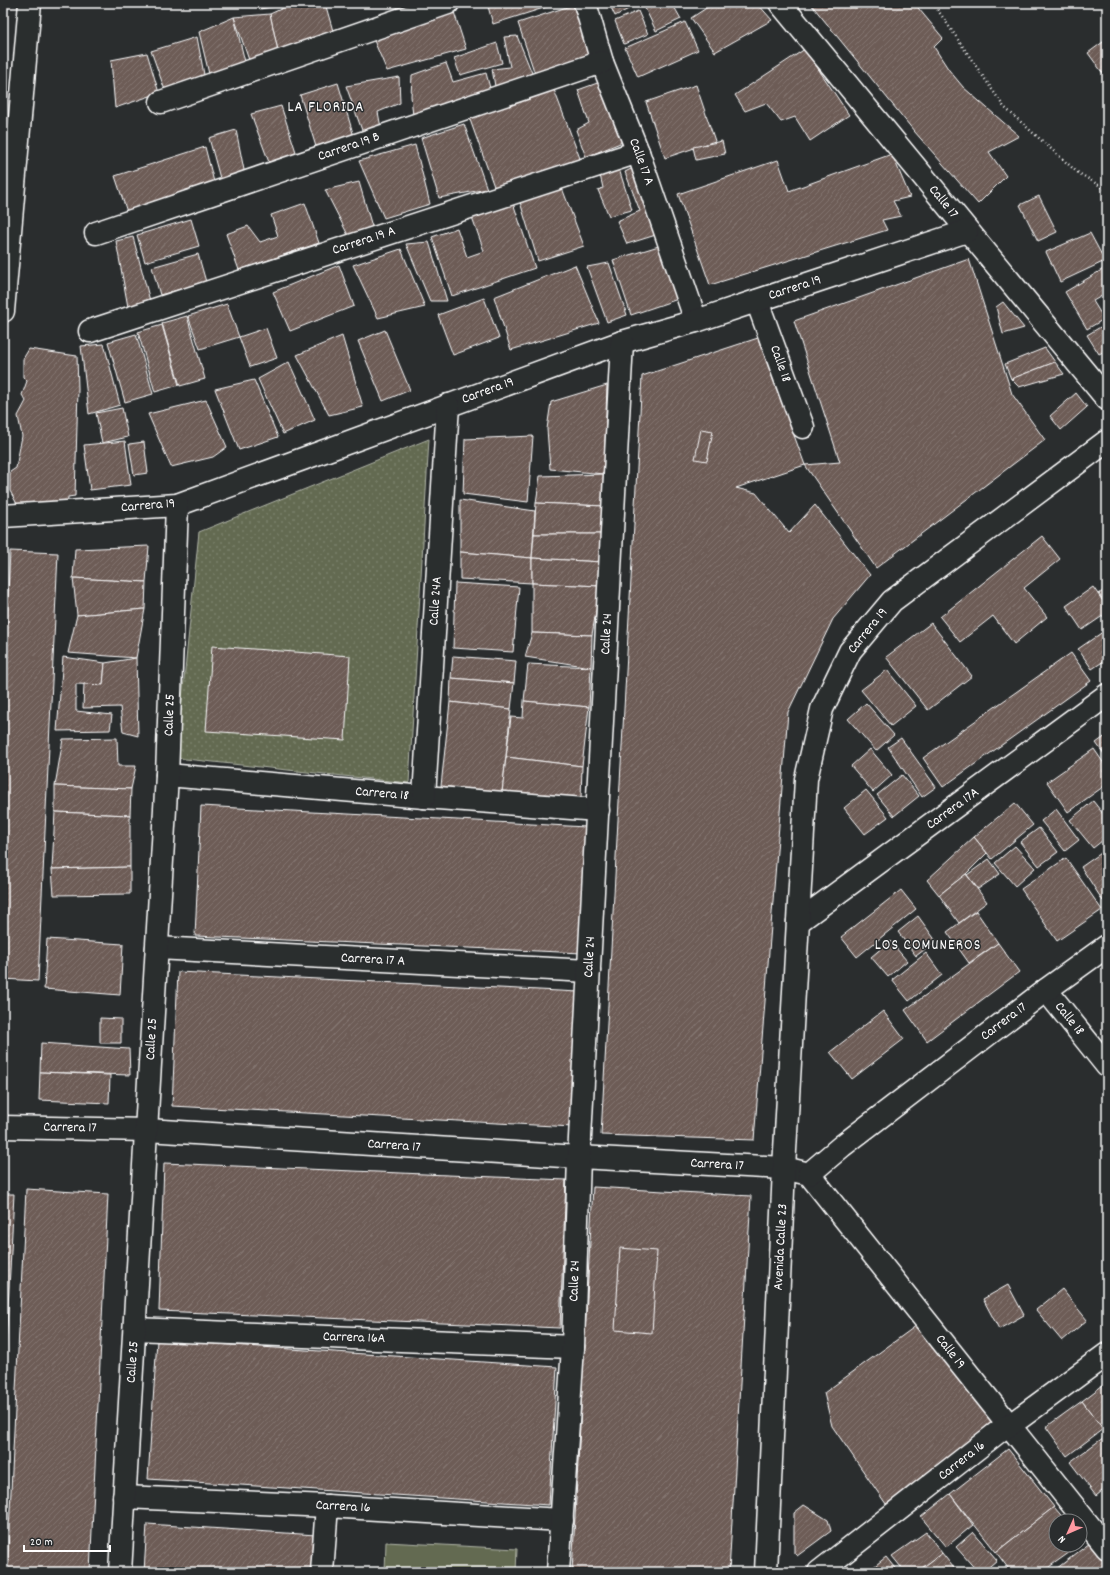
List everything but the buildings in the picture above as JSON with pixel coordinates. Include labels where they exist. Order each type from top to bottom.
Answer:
[{"type":"street","points":[[3,311],[30,3]]},
{"type":"street","points":[[161,102],[448,3]]},
{"type":"street","name":"Calle 17 A","points":[[585,3],[602,62],[638,152],[696,321]]},
{"type":"street","name":"Calle 17","points":[[780,3],[1107,399]]},
{"type":"street","name":"Carrera 19 B","points":[[96,233],[602,62]]},
{"type":"street","name":"Carrera 19 A","points":[[90,330],[638,152]]},
{"type":"street","name":"Carrera 19","points":[[3,516],[178,505],[622,342],[696,321],[967,230]]},
{"type":"street","name":"Calle 18","points":[[757,301],[804,427]]},
{"type":"street","name":"Calle 24","points":[[558,1572],[572,1347],[579,1157],[622,342]]},
{"type":"street","name":"Calle 24A","points":[[424,797],[448,405]]},
{"type":"street","name":"Carrera 19","points":[[798,922],[806,779],[822,709],[850,651],[892,602],[1107,441]]},
{"type":"street","name":"Calle 25","points":[[120,1572],[168,775],[178,505]]},
{"type":"street","name":"Carrera 17A","points":[[798,922],[1107,695]]},
{"type":"street","name":"Carrera 18","points":[[168,775],[598,810]]},
{"type":"street","name":"Avenida Calle 23","points":[[766,1572],[784,1168],[798,922]]},
{"type":"street","name":"Carrera 17","points":[[809,1174],[842,1146],[1046,990],[1107,946]]},
{"type":"street","name":"Carrera 17 A","points":[[157,948],[589,971]]},
{"type":"street","name":"Calle 18","points":[[1046,990],[1107,1066]]},
{"type":"street","name":"Carrera 17","points":[[3,1127],[146,1130],[579,1157],[784,1168]]},
{"type":"street","points":[[784,1168],[809,1174]]},
{"type":"street","name":"Calle 19","points":[[809,1174],[1107,1548]]},
{"type":"street","name":"Carrera 16A","points":[[135,1329],[572,1347]]},
{"type":"street","name":"Carrera 16","points":[[819,1572],[1002,1429],[1009,1426],[1107,1354]]},
{"type":"street","name":"Carrera 16","points":[[124,1497],[327,1506],[562,1520]]},
{"type":"street","points":[[322,1572],[327,1506]]},
{"type":"path","points":[[934,3],[1004,107],[1077,172],[1107,190]]},
{"type":"green space","points":[[429,439],[409,783],[176,758],[199,532]]},
{"type":"green space","points":[[386,1542],[517,1549],[516,1572],[385,1572]]},
{"type":"district","name":"LA FLORIDA","points":[[326,108]]},
{"type":"district","name":"LOS COMUNEROS","points":[[928,946]]}]
